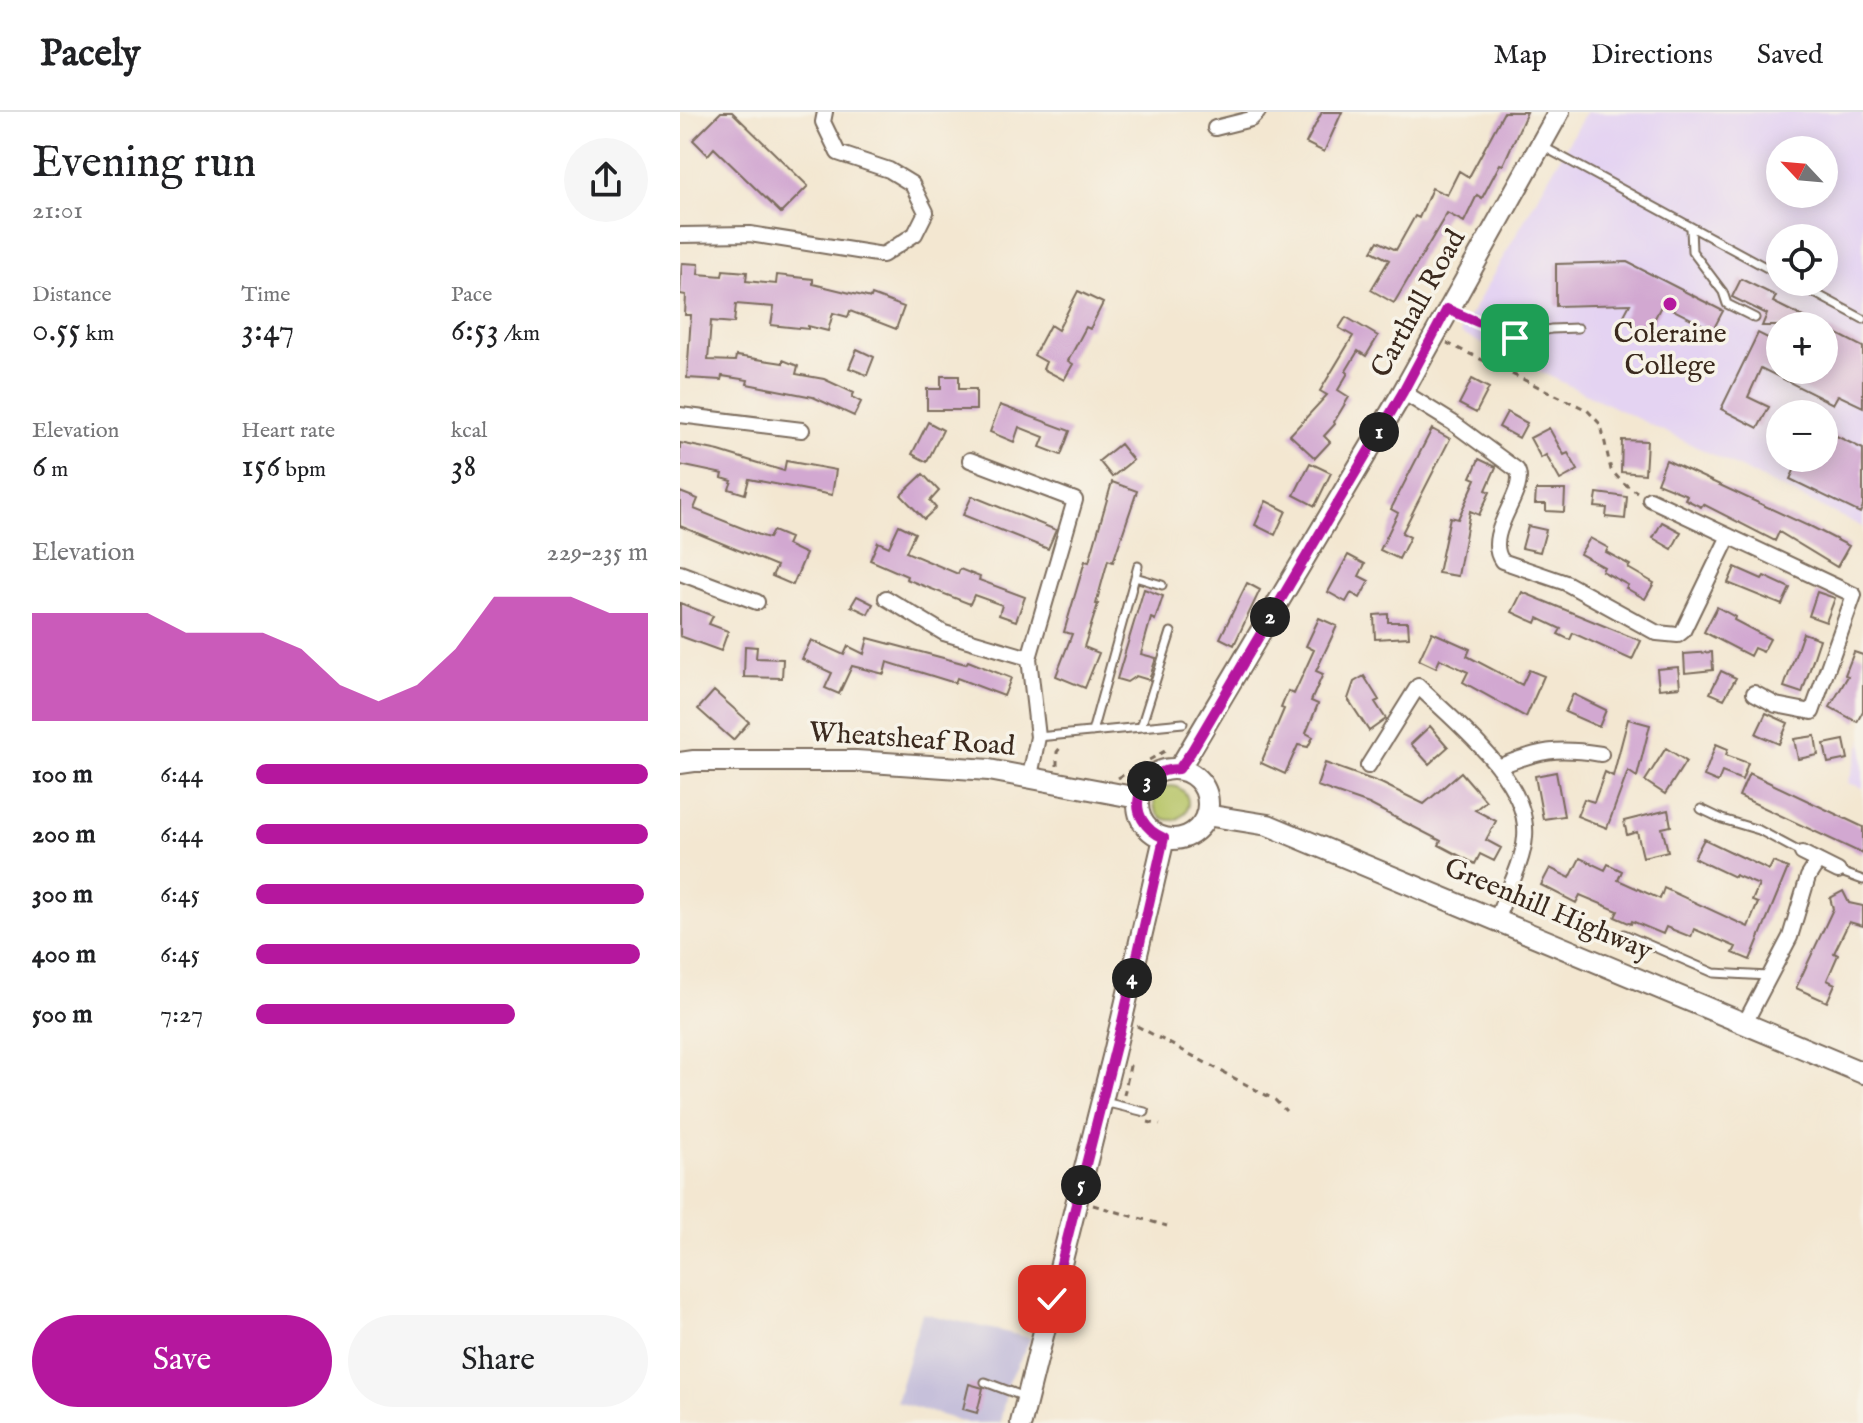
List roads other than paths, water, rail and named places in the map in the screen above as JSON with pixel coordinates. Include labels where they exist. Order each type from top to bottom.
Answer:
[{"type":"main road","name":"Carthall Road","points":[[1179,769],[1403,392],[1559,112]]},
{"type":"main road","name":"Wheatsheaf Road","points":[[680,763],[856,761],[989,770],[1138,798]]},
{"type":"main road","points":[[1179,769],[1200,781],[1206,792],[1206,815],[1202,824],[1185,837],[1164,838],[1154,834],[1141,819],[1138,798],[1149,779],[1158,772],[1179,769]]},
{"type":"main road","name":"Greenhill Highway","points":[[1206,815],[1268,825],[1863,1073]]},
{"type":"main road","points":[[1021,1423],[1077,1200],[1111,1104],[1122,1022],[1164,838]]},
{"type":"street","points":[[680,235],[750,234],[883,255],[915,234],[926,212],[912,184],[889,170],[838,153],[823,122],[825,112]]},
{"type":"street","points":[[1215,128],[1251,119],[1258,112]]},
{"type":"street","points":[[1403,392],[1453,423],[1517,470],[1520,482],[1496,546],[1502,561],[1566,583],[1657,633],[1678,635],[1683,631],[1729,536]]},
{"type":"street","points":[[680,415],[802,430]]},
{"type":"street","points":[[970,460],[1075,500],[1029,658],[1038,737],[1030,776]]},
{"type":"street","points":[[1650,499],[1854,595],[1812,712],[1776,705],[1754,693]]},
{"type":"street","points":[[680,573],[757,602]]},
{"type":"street","points":[[886,598],[944,633],[1029,658]]},
{"type":"street","points":[[1368,766],[1418,686],[1498,767],[1515,793],[1526,836],[1497,918]]},
{"type":"street","points":[[1498,767],[1542,751],[1561,749],[1601,754]]},
{"type":"street","points":[[1584,768],[1585,751]]},
{"type":"street","points":[[1802,853],[1838,871]]},
{"type":"street","points":[[1745,1023],[1790,937],[1808,877],[1818,861]]},
{"type":"lane","points":[[1540,145],[1766,268]]},
{"type":"lane","points":[[1691,228],[1692,251],[1723,292],[1727,304],[1755,318]]},
{"type":"lane","points":[[1820,296],[1863,319]]},
{"type":"lane","points":[[1447,309],[1515,338],[1551,329],[1578,328]]},
{"type":"lane","points":[[1092,732],[1138,566]]},
{"type":"lane","points":[[1135,577],[1162,585]]},
{"type":"lane","points":[[1141,727],[1171,632]]},
{"type":"lane","points":[[1038,737],[1183,723]]},
{"type":"lane","points":[[1701,809],[1759,830],[1802,853]]},
{"type":"lane","points":[[1838,871],[1863,880]]},
{"type":"lane","points":[[1624,934],[1714,973],[1770,976]]},
{"type":"lane","points":[[1111,1104],[1145,1112]]},
{"type":"lane","points":[[985,1382],[1028,1398]]},
{"type":"place","name":"Coleraine College","points":[[1670,304]]}]
